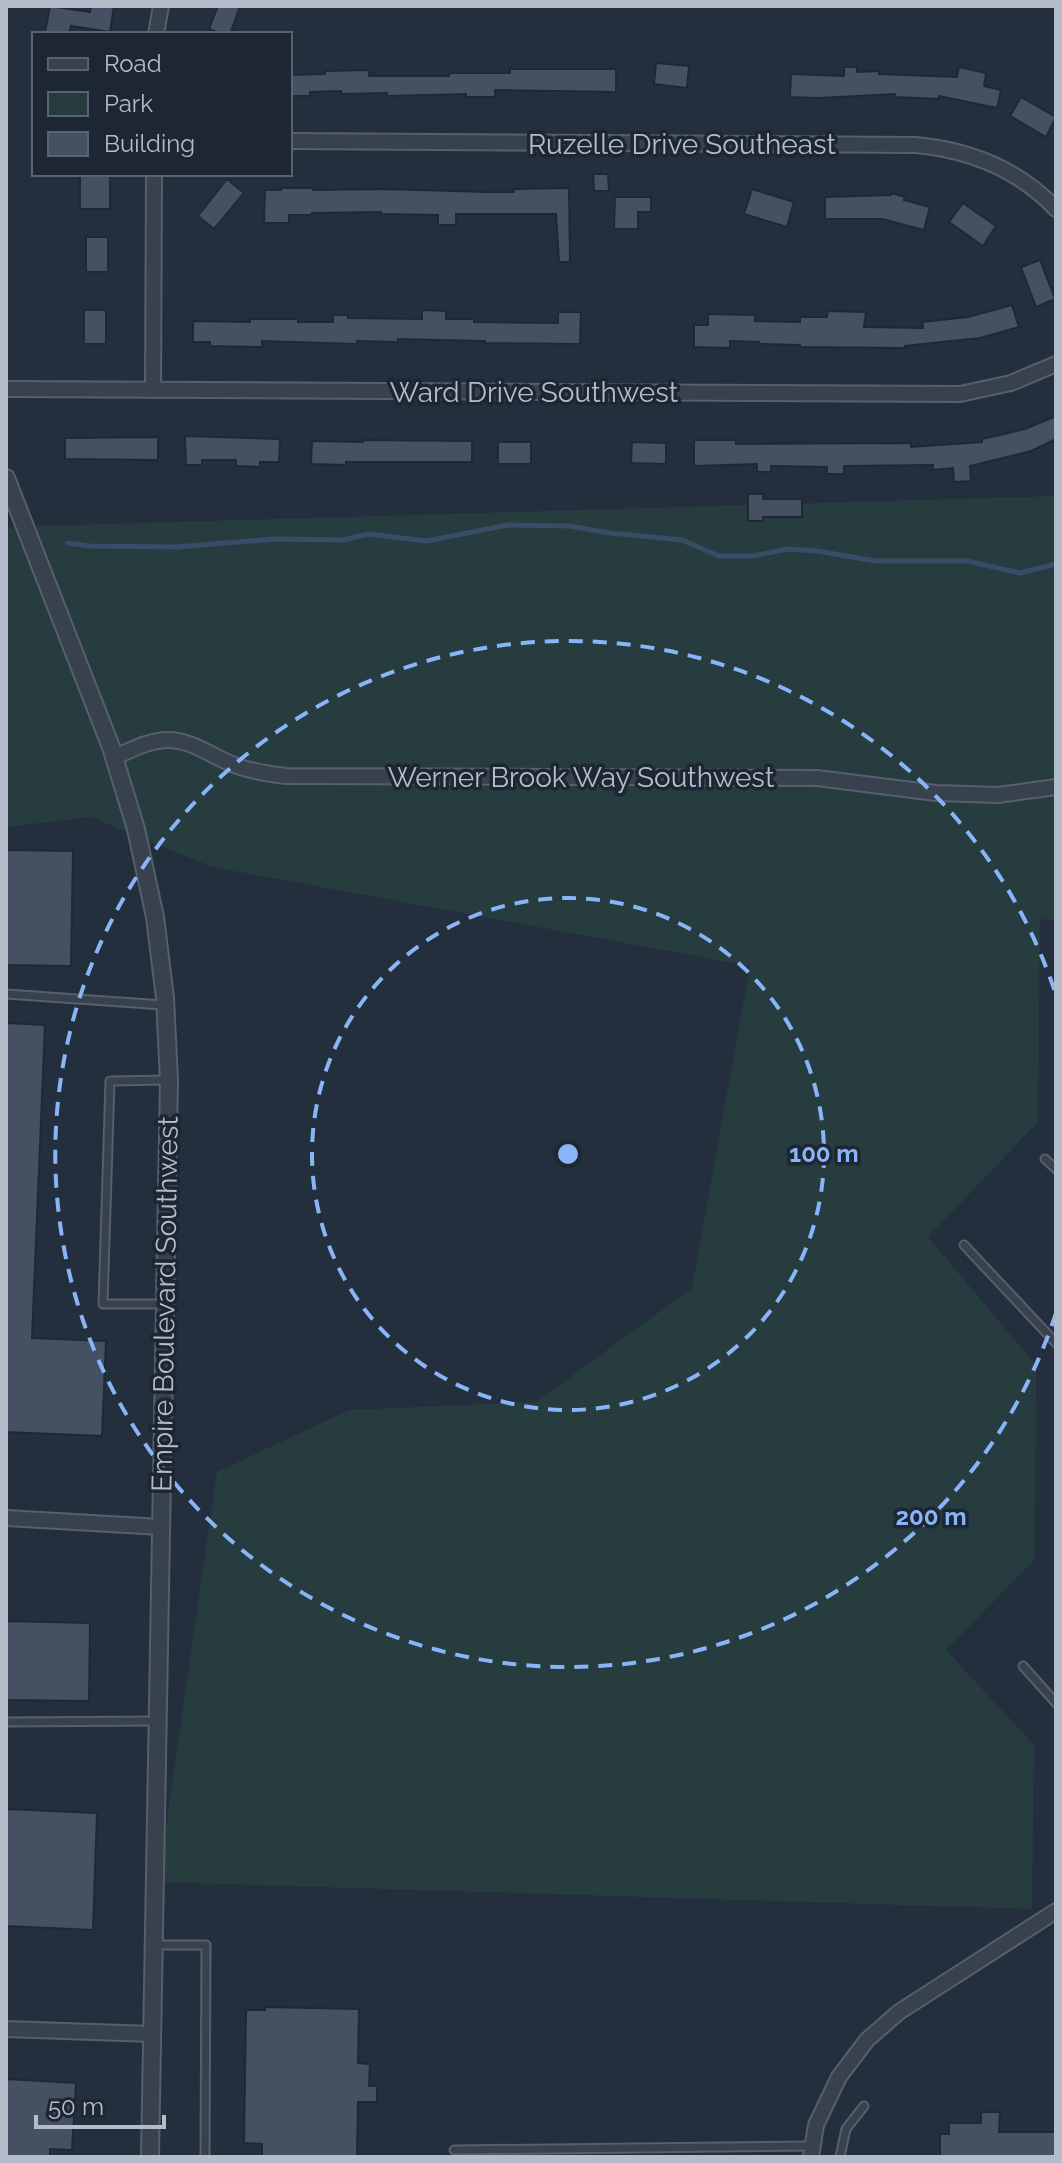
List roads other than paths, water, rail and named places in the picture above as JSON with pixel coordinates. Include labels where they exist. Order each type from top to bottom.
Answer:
[{"type":"street","points":[[156,32],[161,6]]},
{"type":"street","name":"Ruzelle Drive Southeast","points":[[292,141],[945,148],[992,162],[1031,185],[1056,209]]},
{"type":"street","points":[[153,390],[154,176]]},
{"type":"street","name":"Ward Drive Southwest","points":[[6,389],[960,394],[1011,383],[1056,364]]},
{"type":"street","name":"Empire Boulevard Southwest","points":[[6,478],[115,757],[136,829],[155,917],[165,1005],[169,1080],[150,2157]]},
{"type":"street","name":"Werner Brook Way Southwest","points":[[115,757],[151,742],[167,740],[187,743],[248,769],[286,776],[817,778],[936,793],[998,795],[1056,787]]},
{"type":"street","points":[[6,1518],[161,1527]]},
{"type":"street","points":[[812,2152],[816,2125],[839,2077],[867,2040],[899,2012],[1056,1911]]},
{"type":"street","points":[[6,2029],[152,2034]]},
{"type":"lane","points":[[6,994],[165,1005]]},
{"type":"lane","points":[[165,1304],[103,1304],[110,1081],[169,1080]]},
{"type":"lane","points":[[1045,1159],[1056,1169]]},
{"type":"lane","points":[[964,1245],[1056,1343]]},
{"type":"lane","points":[[1023,1666],[1056,1703]]},
{"type":"lane","points":[[6,1722],[158,1721]]},
{"type":"lane","points":[[154,1945],[206,1945],[205,2157]]},
{"type":"lane","points":[[840,2157],[846,2129],[864,2106]]},
{"type":"lane","points":[[454,2150],[812,2152]]},
{"type":"waterway","points":[[68,543],[177,547],[275,539],[343,540],[368,534],[427,541],[508,525],[570,526],[682,540],[719,556],[753,556],[788,549],[876,561],[967,561],[1020,573],[1056,564]]}]
